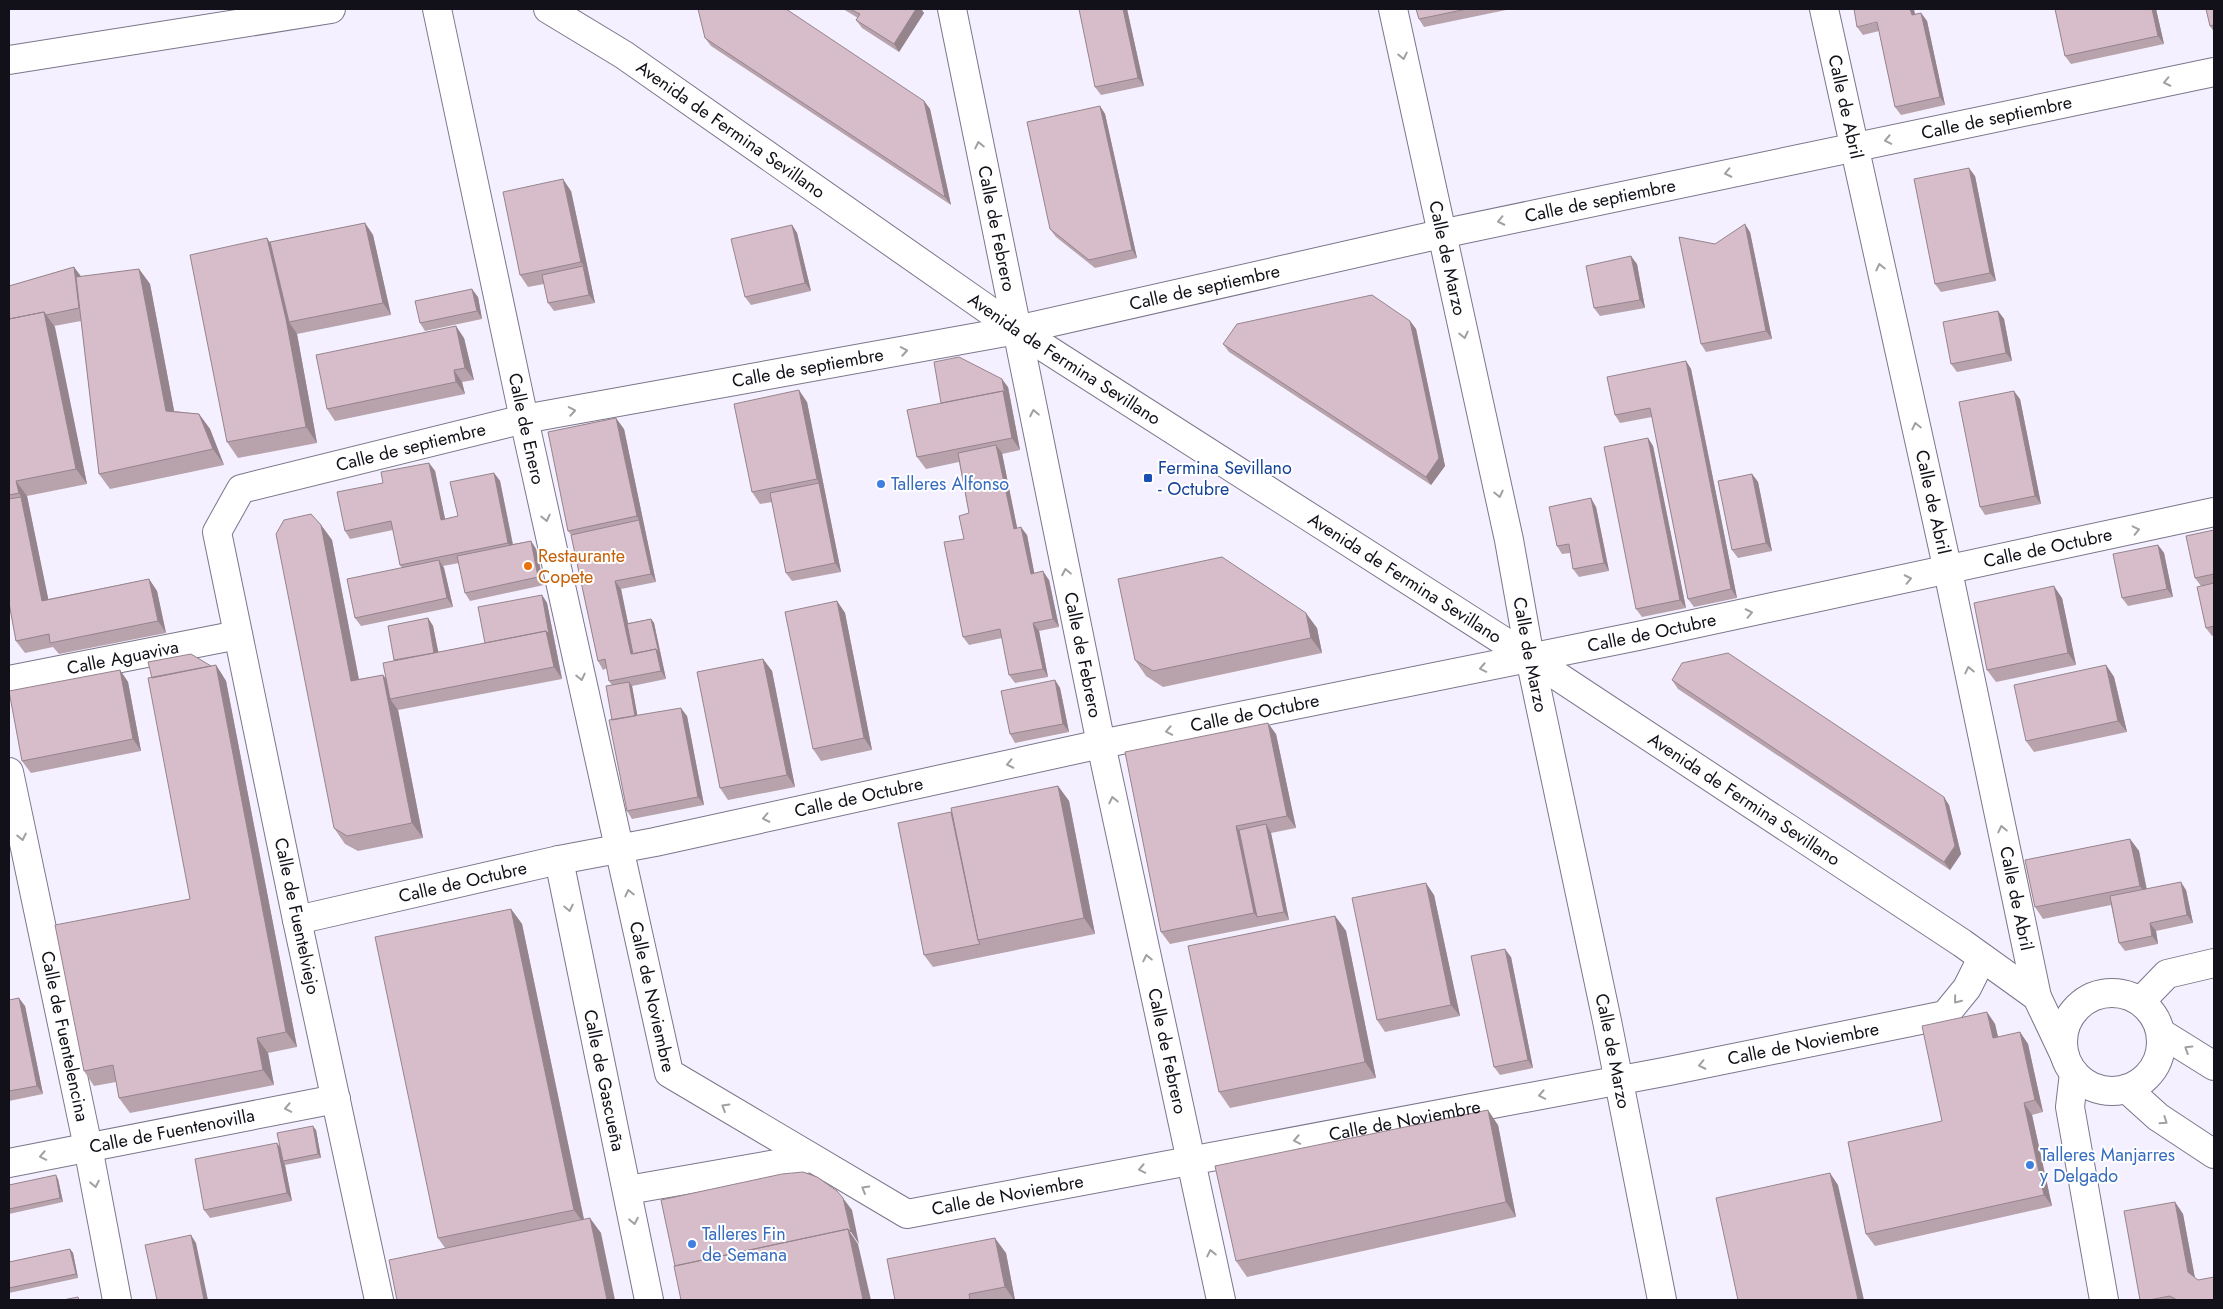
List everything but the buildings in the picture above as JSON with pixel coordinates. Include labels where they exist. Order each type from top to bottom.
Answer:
[{"type":"street","points":[[9,60],[331,9]]},
{"type":"street","name":"Calle de Enero","points":[[437,9],[524,419],[619,848]]},
{"type":"street","name":"Avenida de Fermina Sevillano","points":[[548,9],[624,55],[1017,330],[1530,658],[2037,996]]},
{"type":"street","name":"Calle de Febrero","points":[[952,9],[1101,744],[1221,1300]]},
{"type":"street","name":"Calle de Marzo","points":[[1393,9],[1509,540],[1530,658],[1619,1080],[1662,1300]]},
{"type":"street","name":"Calle de Abril","points":[[1824,9],[1948,571],[2037,996]]},
{"type":"street","name":"Calle de septiembre","points":[[218,532],[241,489],[524,419],[1017,330],[1441,234],[2214,72]]},
{"type":"street","name":"Calle de Octubre","points":[[297,920],[559,860],[655,842],[1101,744],[1530,658],[1948,571],[2214,512]]},
{"type":"street","name":"Calle de Fuentelviejo","points":[[218,532],[297,920],[379,1300]]},
{"type":"street","name":"Calle Aguaviva","points":[[9,680],[238,634]]},
{"type":"street","name":"Calle de Fuentelencina","points":[[9,772],[88,1147],[117,1300]]},
{"type":"street","name":"Calle de Noviembre","points":[[619,848],[669,1073],[907,1214],[1619,1080],[1945,1015],[1967,988],[1982,958]]},
{"type":"street","name":"Calle de Gascueña","points":[[559,860],[649,1300]]},
{"type":"street","points":[[2141,1001],[2167,974],[2214,963]]},
{"type":"street","points":[[2120,993],[2141,1001],[2154,1015],[2161,1033],[2161,1051],[2155,1068],[2143,1081],[2127,1089],[2112,1092],[2098,1090],[2084,1083],[2069,1065],[2037,996],[2098,994],[2120,993]]},
{"type":"street","points":[[2098,994],[2081,1003],[2068,1018],[2063,1037],[2069,1065],[2070,1107],[2104,1300]]},
{"type":"street","points":[[2161,1033],[2214,1066]]},
{"type":"street","points":[[2127,1089],[2158,1117],[2214,1154]]},
{"type":"street","name":"Calle de Fuentenovilla","points":[[9,1163],[336,1099]]},
{"type":"street","points":[[628,1190],[811,1158]]},
{"type":"place","name":"Fermina Sevillano - Octubre","points":[[1148,478]]},
{"type":"place","name":"Talleres Alfonso","points":[[881,484]]},
{"type":"place","name":"Restaurante Copete","points":[[528,566]]},
{"type":"place","name":"Talleres Manjarres y Delgado","points":[[2030,1165]]},
{"type":"place","name":"Talleres Fin de Semana","points":[[692,1244]]}]
